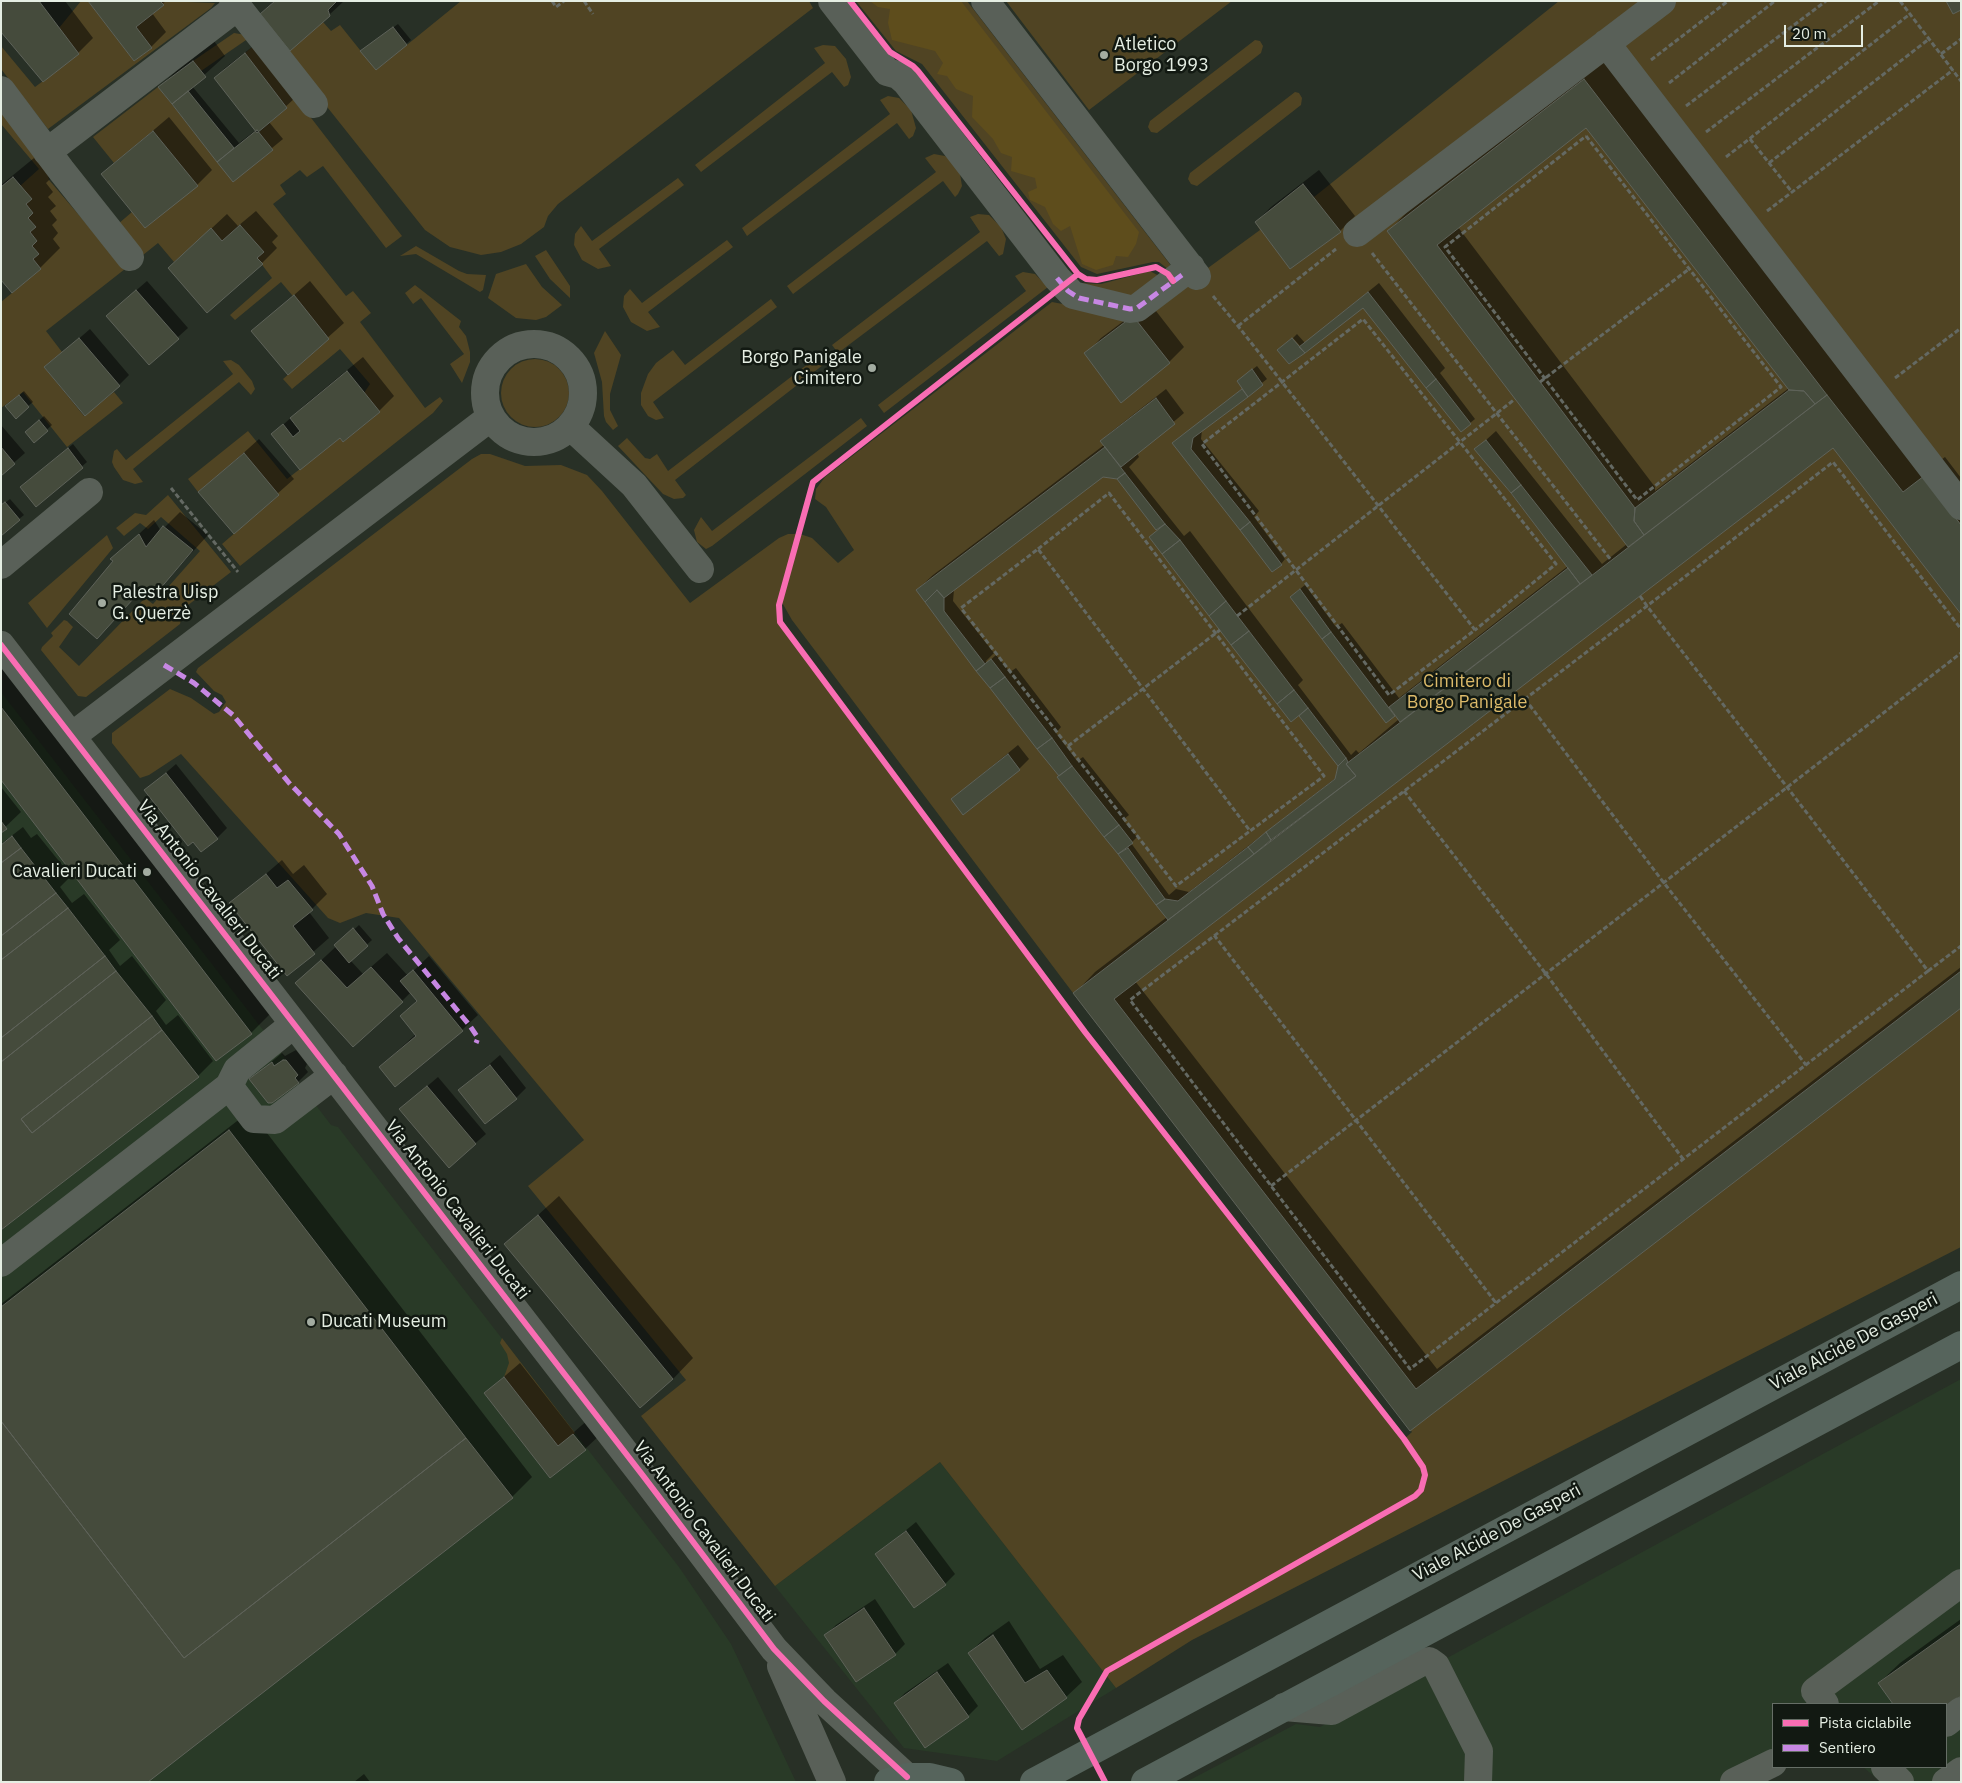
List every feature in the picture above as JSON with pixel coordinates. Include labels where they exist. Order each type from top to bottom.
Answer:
[{"type":"main road","name":"Viale Alcide De Gasperi","points":[[1034,1782],[1961,1285]]},
{"type":"main road","points":[[1145,1782],[1961,1345]]},
{"type":"main road","points":[[898,1780],[930,1776],[951,1782]]},
{"type":"street","points":[[832,1],[887,72],[900,76],[906,82],[1068,291],[1079,298],[1130,309],[1137,308],[1190,273],[985,1]]},
{"type":"street","points":[[1357,233],[1662,1]]},
{"type":"street","points":[[47,152],[235,4],[314,104]]},
{"type":"street","points":[[1606,44],[1961,506]]},
{"type":"street","points":[[1,90],[130,257]]},
{"type":"street","points":[[542,344],[562,352],[577,367],[584,386],[583,406],[571,427],[553,439],[530,443],[504,432],[491,417],[485,399],[485,390],[494,364],[509,351],[519,346],[542,344]]},
{"type":"street","points":[[72,736],[491,417]]},
{"type":"street","points":[[571,427],[634,485],[700,569]]},
{"type":"street","points":[[1,564],[89,492]]},
{"type":"street","name":"Via Antonio Cavalieri Ducati","points":[[1,645],[774,1648],[898,1780]]},
{"type":"street","points":[[1,1263],[229,1086],[236,1070],[294,1024]]},
{"type":"street","points":[[229,1086],[254,1118],[275,1120],[334,1075]]},
{"type":"street","points":[[1824,1703],[1815,1691],[1961,1582]]},
{"type":"street","name":"Via Antonio Cavalieri Ducati","points":[[774,1648],[832,1782]]},
{"type":"street","points":[[1284,1708],[1332,1711],[1422,1662],[1429,1662],[1436,1666],[1479,1751],[1478,1782]]},
{"type":"street","points":[[1947,1722],[1961,1712]]},
{"type":"street","points":[[1734,1782],[1772,1763]]},
{"type":"street","points":[[1946,1782],[1961,1770]]},
{"type":"path","points":[[552,1],[556,7],[564,1]]},
{"type":"path","points":[[584,1],[593,14]]},
{"type":"path","points":[[1631,75],[1728,1]]},
{"type":"path","points":[[1648,98],[1775,1]]},
{"type":"path","points":[[1666,121],[1826,1]]},
{"type":"path","points":[[1686,147],[1878,1]]},
{"type":"path","points":[[1900,1],[1961,81]]},
{"type":"path","points":[[1706,173],[1910,14]]},
{"type":"path","points":[[1769,163],[1929,39]]},
{"type":"path","points":[[1941,54],[1961,39]]},
{"type":"path","points":[[1747,227],[1953,70]]},
{"type":"path","points":[[1586,136],[1689,269],[1781,386],[1637,500],[1445,247],[1586,136]]},
{"type":"path","points":[[1750,139],[1792,192]]},
{"type":"path","points":[[1238,326],[1357,233],[1611,560]]},
{"type":"path","points":[[1540,382],[1689,269]]},
{"type":"path","points":[[1190,273],[1238,326],[1475,630]]},
{"type":"path","points":[[1363,319],[1556,564],[1475,630],[1389,694],[1202,444],[1282,382],[1363,319]]},
{"type":"path","points":[[1875,394],[1961,328]]},
{"type":"path","points":[[1238,616],[1516,399]]},
{"type":"path","points":[[1961,629],[1833,462],[1130,1000],[1410,1368],[1961,946]]},
{"type":"path","points":[[170,488],[238,572]]},
{"type":"path","points":[[1109,493],[1216,633],[1324,776],[1176,886],[961,608],[1109,493]]},
{"type":"path","points":[[1038,549],[1250,830]]},
{"type":"path","points":[[1640,596],[1928,971]]},
{"type":"path","points":[[1068,746],[1220,630]]},
{"type":"path","points":[[1272,1186],[1961,653]]},
{"type":"path","points":[[1525,698],[1664,883],[1806,1065]]},
{"type":"path","points":[[1404,791],[1546,974],[1683,1159]]},
{"type":"path","points":[[1214,936],[1355,1122],[1496,1303]]},
{"type":"shaded area","points":[[870,1],[961,1],[1139,232],[1136,244],[1128,257],[1116,256],[1113,265],[1096,270],[1082,264],[1070,226],[1061,231],[1053,224],[1045,207],[1030,200],[1028,192],[1037,188],[1035,178],[1011,171],[1012,157],[1001,153],[993,139],[972,117],[973,96],[956,89],[947,76],[937,74],[943,63],[935,51],[892,40],[888,23],[890,9],[878,7]]},
{"type":"shaded area","points":[[1,692],[298,1075],[296,1079],[331,1125],[338,1127],[679,1567],[731,1644],[796,1782],[1,1782]]},
{"type":"shaded area","points":[[1961,1379],[1961,1782],[1881,1782],[1864,1768],[1947,1768],[1947,1703],[1772,1703],[1772,1768],[1752,1782],[1186,1782],[1296,1724],[1320,1727]]},
{"type":"shaded area","points":[[940,1462],[1116,1688],[997,1761],[904,1748],[775,1586]]},
{"type":"green space","points":[[81,1],[88,1],[134,61],[152,48],[136,27],[163,6],[160,1],[215,3],[211,8],[48,129],[1,69],[1,46],[35,87],[79,54],[59,28]]},
{"type":"green space","points":[[461,1],[809,1],[813,8],[558,204],[548,216],[544,227],[521,244],[501,252],[481,255],[450,247],[425,230],[285,54],[323,22],[331,31],[340,25],[376,70]]},
{"type":"green space","points":[[856,1],[967,1],[1172,267],[1169,270],[1159,262],[1153,262],[1097,274],[1081,267],[922,64],[896,51]]},
{"type":"green space","name":"Atletico Borgo 1993","points":[[1006,1],[1232,1],[1089,110]]},
{"type":"green space","name":"Cimitero di Borgo Panigale","points":[[1559,1],[1961,1],[1961,1247],[1192,1640],[1116,1688],[940,1462],[775,1586],[641,1416],[686,1380],[528,1186],[584,1140],[399,918],[366,913],[340,923],[328,918],[181,754],[149,775],[140,778],[112,743],[112,733],[170,689],[191,698],[214,714],[219,712],[226,702],[222,695],[214,691],[196,672],[198,668],[481,454],[490,454],[525,466],[561,465],[587,475],[602,491],[690,603],[779,538],[788,534],[800,534],[812,538],[838,563],[854,550],[826,507],[815,499],[816,489],[825,477],[1052,302],[1127,316],[1197,276],[1260,230],[1255,222],[1303,184],[1314,197]],"holes":[[[780,599],[792,620],[1073,993],[1412,1432],[1404,1439],[1085,1032],[787,632],[778,615]]]},
{"type":"green space","points":[[234,33],[246,35],[249,38],[201,71],[193,61]]},
{"type":"green space","points":[[1255,40],[1260,41],[1263,46],[1261,53],[1157,133],[1151,132],[1148,127],[1150,121]]},
{"type":"green space","points":[[255,45],[402,236],[386,248],[323,166],[307,177],[300,170],[280,185],[286,194],[273,204],[346,296],[353,291],[371,313],[360,322],[425,408],[440,397],[443,401],[433,413],[240,566],[222,544],[279,495],[244,453],[198,492],[188,479],[248,431],[287,479],[340,438],[343,442],[380,412],[364,393],[370,384],[340,349],[292,389],[283,379],[329,339],[281,282],[235,320],[230,315],[272,278],[257,258],[264,252],[240,225],[222,241],[211,229],[174,262],[158,243],[143,255],[118,224],[132,212],[145,228],[197,185],[153,131],[114,163],[93,137],[158,87],[233,181],[273,150],[259,132],[287,108],[245,53]]},
{"type":"green space","points":[[823,45],[835,46],[846,59],[851,77],[848,85],[844,87],[832,72],[701,172],[695,165],[825,63],[814,48]]},
{"type":"green space","points":[[1295,92],[1299,93],[1302,98],[1301,105],[1197,186],[1191,184],[1188,179],[1190,173]]},
{"type":"green space","points":[[888,96],[899,98],[911,110],[916,128],[913,136],[909,139],[897,123],[747,236],[742,228],[890,114],[880,100]]},
{"type":"green space","points":[[1,110],[48,174],[49,180],[125,269],[46,331],[62,352],[44,367],[84,416],[114,392],[123,403],[67,447],[23,392],[1,408],[1,302],[41,269],[33,259],[39,254],[32,246],[37,241],[30,232],[36,227],[28,218],[33,213],[26,204],[32,199],[20,186],[39,169],[1,124]]},
{"type":"green space","points":[[934,154],[945,156],[952,161],[960,174],[962,186],[955,197],[943,181],[793,294],[787,286],[936,172],[925,158]]},
{"type":"green space","points":[[678,178],[684,185],[599,249],[611,266],[598,269],[582,260],[574,245],[575,234],[581,226],[592,241]]},
{"type":"green space","points":[[978,214],[989,215],[1001,227],[1006,239],[1003,254],[999,256],[987,241],[838,353],[832,345],[980,232],[970,217]]},
{"type":"green space","points":[[727,240],[733,247],[648,312],[660,327],[647,331],[631,322],[623,307],[624,296],[630,289],[642,303]]},
{"type":"green space","points":[[416,246],[459,271],[467,274],[486,275],[483,290],[480,292],[416,254],[400,256]]},
{"type":"green space","points":[[546,250],[570,286],[570,298],[550,279],[535,256]]},
{"type":"green space","points":[[526,264],[542,287],[562,305],[546,317],[536,320],[516,318],[488,298],[496,274]]},
{"type":"green space","points":[[1150,271],[1159,276],[1126,301],[1079,283],[1101,284]]},
{"type":"green space","points":[[1023,272],[1035,274],[1048,287],[884,413],[878,405],[1026,291],[1015,276]]},
{"type":"green space","points":[[415,285],[461,321],[459,327],[466,336],[470,352],[470,362],[462,383],[450,364],[464,354],[421,298],[413,304],[405,293]]},
{"type":"green space","points":[[771,299],[777,307],[653,402],[664,418],[656,420],[648,416],[641,405],[641,393],[648,374],[656,363],[673,350],[685,365]]},
{"type":"green space","points":[[605,331],[621,355],[610,394],[610,410],[618,426],[613,430],[606,422],[604,416],[602,382],[594,353]]},
{"type":"green space","points":[[817,357],[823,365],[675,480],[686,495],[683,498],[674,499],[663,494],[618,446],[627,438],[645,458],[650,459],[657,454],[668,471]]},
{"type":"green space","points":[[535,359],[548,362],[559,369],[566,380],[569,393],[566,406],[559,417],[548,424],[535,427],[522,424],[511,417],[504,406],[501,393],[504,380],[511,369],[522,362]]},
{"type":"green space","points":[[231,360],[239,365],[252,381],[255,389],[251,395],[239,382],[133,469],[143,482],[135,484],[123,480],[112,462],[114,451],[117,449],[126,460],[233,374],[223,361]]},
{"type":"green space","points":[[861,418],[867,426],[712,546],[706,549],[697,542],[694,530],[701,517],[712,531]]},
{"type":"green space","points":[[168,495],[231,572],[183,609],[180,624],[86,697],[78,696],[41,650],[42,647],[53,636],[51,633],[64,620],[67,621],[73,627],[59,647],[79,666],[145,598],[153,604],[200,551],[161,517],[148,529],[140,523],[124,536],[116,528],[135,513],[146,515]]},
{"type":"green space","points":[[107,535],[113,548],[47,628],[28,603]]},
{"type":"green space","points":[[502,1338],[575,1433],[558,1446],[504,1377],[509,1363],[507,1354],[500,1343]]},
{"type":"building","points":[[1,1],[39,1],[79,54],[43,82],[1,32]]},
{"type":"building","points":[[88,1],[160,1],[164,5],[136,27],[152,48],[134,61]]},
{"type":"building","points":[[275,1],[337,1],[328,10],[330,16],[290,51],[260,14]]},
{"type":"building","points":[[1946,1],[1961,1],[1961,10],[1953,14]]},
{"type":"building","points":[[393,27],[407,45],[376,70],[360,51]]},
{"type":"building","points":[[245,53],[287,108],[257,133],[214,78]]},
{"type":"building","points":[[193,61],[206,77],[172,104],[158,87]]},
{"type":"building","points":[[1584,79],[1827,395],[1815,404],[1804,391],[1789,390],[1586,128],[1437,245],[1635,508],[1634,521],[1644,535],[1628,547],[1387,231]]},
{"type":"building","points":[[188,91],[234,148],[217,162],[172,104]]},
{"type":"building","points":[[257,130],[273,150],[233,182],[217,162]]},
{"type":"building","points":[[153,131],[198,186],[145,228],[101,174]]},
{"type":"building","points":[[13,177],[32,199],[26,204],[33,213],[28,218],[36,227],[30,232],[37,241],[32,246],[39,254],[33,259],[41,269],[12,293],[1,280],[1,187]]},
{"type":"building","points":[[1303,184],[1341,232],[1290,269],[1255,222]]},
{"type":"building","points":[[240,225],[264,252],[257,258],[263,264],[207,313],[168,268],[211,228],[222,241]]},
{"type":"building","points":[[136,290],[179,339],[149,365],[106,316]]},
{"type":"building","points":[[1368,292],[1436,379],[1426,388],[1363,308],[1305,353],[1299,347]]},
{"type":"building","points":[[294,295],[329,339],[288,375],[251,331]]},
{"type":"building","points":[[1133,316],[1170,363],[1121,403],[1084,353]]},
{"type":"building","points":[[79,338],[120,386],[85,416],[44,367]]},
{"type":"building","points":[[1292,338],[1305,353],[1289,364],[1277,350]]},
{"type":"building","points":[[1252,369],[1263,385],[1248,397],[1237,381]]},
{"type":"building","points":[[347,371],[380,412],[343,442],[340,438],[300,470],[271,434],[283,424],[293,437],[300,431],[290,418]]},
{"type":"building","points":[[1436,379],[1471,424],[1461,432],[1426,388]]},
{"type":"building","points":[[1242,389],[1248,397],[1193,438],[1191,449],[1250,522],[1240,530],[1172,443]]},
{"type":"building","points":[[1789,390],[1804,391],[1815,404],[1644,535],[1634,521],[1635,508]]},
{"type":"building","points":[[19,395],[29,407],[16,419],[5,406]]},
{"type":"building","points":[[1827,395],[1903,492],[1924,476],[1961,525],[1961,614],[1833,448],[1114,999],[1416,1389],[1961,971],[1961,1008],[1410,1431],[1073,993],[1356,776],[1346,764]]},
{"type":"building","points":[[1156,398],[1175,424],[1121,467],[1100,441]]},
{"type":"building","points":[[39,420],[48,431],[34,443],[25,432]]},
{"type":"building","points":[[1486,440],[1521,485],[1511,493],[1474,449]]},
{"type":"building","points":[[1,447],[15,464],[1,476]]},
{"type":"building","points":[[1105,447],[1125,473],[1117,479],[1103,477],[944,598],[937,590],[925,602],[916,590]]},
{"type":"building","points":[[68,448],[83,468],[36,507],[20,487]]},
{"type":"building","points":[[244,453],[279,495],[234,534],[198,492]]},
{"type":"building","points":[[1125,473],[1165,524],[1156,530],[1117,479]]},
{"type":"building","points":[[1521,485],[1592,575],[1580,584],[1511,493]]},
{"type":"building","points":[[5,502],[20,520],[1,536],[1,505]]},
{"type":"building","points":[[1250,522],[1282,565],[1272,572],[1240,530]]},
{"type":"building","points":[[1165,524],[1180,540],[1162,554],[1149,537]]},
{"type":"building","points":[[163,526],[193,550],[153,597],[143,588],[97,639],[69,614],[113,561],[110,559],[139,534],[146,547]]},
{"type":"building","points":[[1180,540],[1226,601],[1209,616],[1162,554]]},
{"type":"building","points":[[1568,568],[1580,584],[1400,722],[1389,707]]},
{"type":"building","points":[[1300,589],[1331,632],[1322,639],[1290,597]]},
{"type":"building","points":[[937,590],[944,598],[944,611],[985,664],[976,671],[925,602]]},
{"type":"building","points":[[1226,601],[1249,631],[1231,645],[1209,616]]},
{"type":"building","points":[[1249,631],[1294,690],[1277,704],[1231,645]]},
{"type":"building","points":[[1331,632],[1395,716],[1386,723],[1322,639]]},
{"type":"building","points":[[991,659],[1005,677],[990,688],[976,671]]},
{"type":"building","points":[[1005,677],[1052,738],[1037,749],[990,688]]},
{"type":"building","points":[[1294,690],[1308,708],[1291,722],[1277,704]]},
{"type":"building","points":[[1,707],[252,1034],[216,1061],[1,780]]},
{"type":"building","points":[[1308,708],[1346,758],[1338,766],[1299,716]]},
{"type":"building","points":[[1052,738],[1072,766],[1059,776],[1037,749]]},
{"type":"building","points":[[1008,754],[1020,770],[963,815],[951,799]]},
{"type":"building","points":[[1346,758],[1348,762],[1346,764],[1356,776],[1271,840],[1266,832],[1335,779],[1338,766]]},
{"type":"building","points":[[1072,766],[1119,825],[1104,837],[1057,777]]},
{"type":"building","points":[[166,773],[218,839],[201,852],[193,842],[188,846],[144,790]]},
{"type":"building","points":[[1,821],[7,829],[1,833]]},
{"type":"building","points":[[1119,825],[1133,843],[1118,854],[1104,837]]},
{"type":"building","points":[[1266,832],[1271,840],[1254,854],[1248,847]]},
{"type":"building","points":[[12,836],[21,848],[1,863],[1,845]]},
{"type":"building","points":[[1248,847],[1254,854],[1168,920],[1156,905],[1165,899],[1178,901]]},
{"type":"building","points":[[21,848],[56,893],[1,936],[1,863]]},
{"type":"building","points":[[1128,848],[1165,899],[1156,905],[1118,854]]},
{"type":"building","points":[[266,874],[277,888],[288,880],[313,910],[293,926],[315,954],[287,976],[229,903]]},
{"type":"building","points":[[56,893],[68,908],[1,960],[1,936]]},
{"type":"building","points":[[68,908],[105,956],[1,1038],[1,960]]},
{"type":"building","points":[[353,928],[368,946],[349,963],[334,945]]},
{"type":"building","points":[[105,956],[116,971],[1,1062],[1,1038]]},
{"type":"building","points":[[321,960],[347,988],[371,967],[403,1002],[353,1047],[295,983]]},
{"type":"building","points":[[413,970],[463,1031],[395,1087],[379,1067],[416,1036],[400,1016],[417,1001],[400,981]]},
{"type":"building","points":[[116,971],[152,1016],[21,1119],[32,1133],[162,1030],[199,1077],[1,1230],[1,1062]]},
{"type":"building","points":[[152,1016],[162,1030],[32,1133],[21,1119]]},
{"type":"building","points":[[286,1060],[298,1075],[295,1078],[299,1083],[272,1103],[268,1103],[249,1079],[272,1062],[274,1066]]},
{"type":"building","points":[[490,1065],[517,1099],[485,1124],[458,1090]]},
{"type":"building","points":[[427,1086],[476,1144],[449,1168],[399,1109]]},
{"type":"building","points":[[229,1130],[466,1438],[184,1658],[1,1421],[1,1307]]},
{"type":"building","points":[[538,1215],[673,1379],[640,1408],[504,1244]]},
{"type":"building","points":[[504,1377],[558,1446],[573,1434],[586,1450],[550,1478],[484,1393]]},
{"type":"building","points":[[1,1421],[184,1658],[466,1438],[513,1498],[148,1782],[1,1782]]},
{"type":"building","points":[[906,1531],[946,1585],[914,1608],[875,1554]]},
{"type":"building","points":[[864,1608],[896,1655],[856,1682],[824,1635]]},
{"type":"building","points":[[1961,1624],[1961,1696],[1947,1706],[1947,1703],[1892,1703],[1878,1683]]},
{"type":"building","points":[[993,1635],[1025,1683],[1047,1670],[1067,1698],[1022,1730],[968,1653]]},
{"type":"building","points":[[937,1672],[969,1717],[925,1748],[894,1703]]},
{"type":"marked path","points":[[1057,278],[1068,291],[1079,298],[1130,309],[1137,308],[1182,275]]},
{"type":"marked path","points":[[164,665],[194,683],[233,715],[290,784],[339,834],[372,886],[383,914],[398,938],[470,1026],[478,1038],[476,1043]]},
{"type":"cycle path","points":[[850,1],[890,52],[918,71],[1078,274],[813,482],[779,605],[780,622],[1085,1032],[1404,1439],[1423,1467],[1425,1475],[1421,1490],[1415,1496],[1107,1671],[1079,1719],[1077,1728],[1105,1782]]},
{"type":"cycle path","points":[[1078,274],[1086,279],[1097,280],[1156,267],[1168,274],[1173,281]]},
{"type":"cycle path","points":[[1,645],[644,1477],[774,1649],[824,1701],[907,1777]]},
{"type":"place","name":"Atletico Borgo 1993","points":[[1104,55]]},
{"type":"place","name":"Borgo Panigale Cimitero","points":[[872,368]]},
{"type":"place","name":"Palestra Uisp G. Querzè","points":[[102,603]]},
{"type":"place","name":"Cavalieri Ducati","points":[[147,872]]},
{"type":"place","name":"Ducati Museum","points":[[311,1322]]}]
